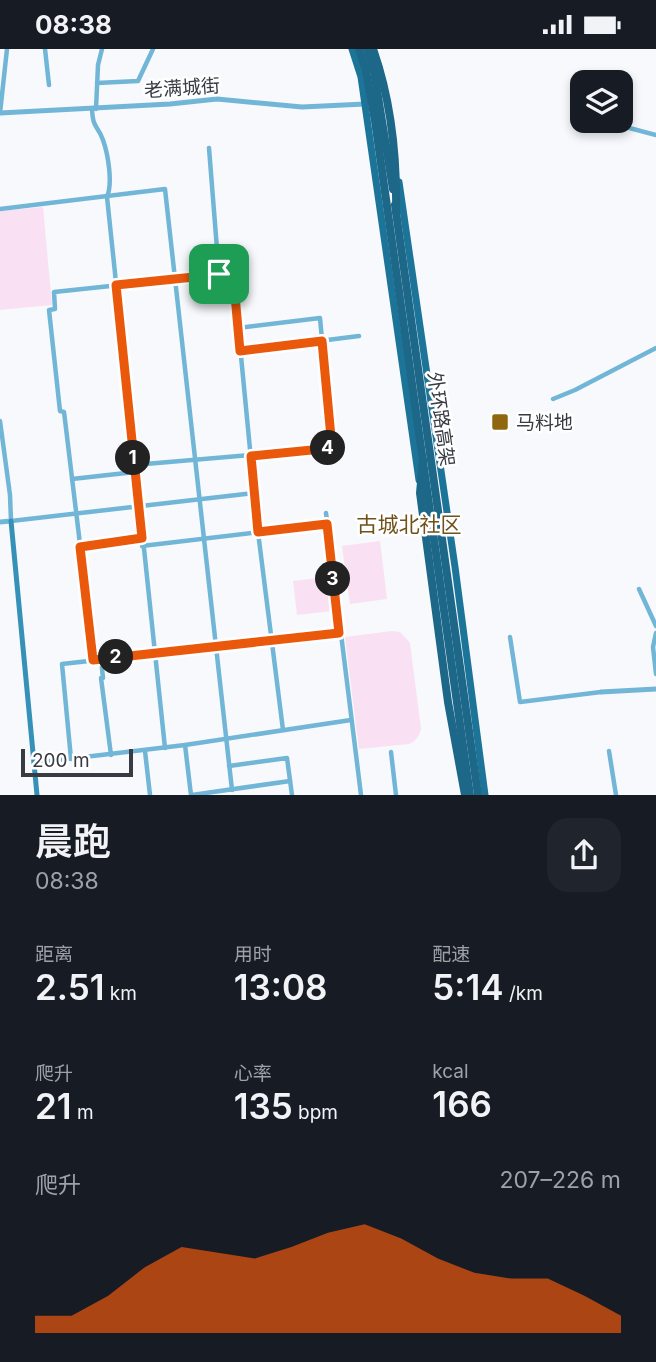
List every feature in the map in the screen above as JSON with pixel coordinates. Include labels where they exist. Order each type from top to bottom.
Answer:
[{"type":"highway","name":"外环路高架","points":[[355,49],[366,71],[423,460],[467,795]]},
{"type":"highway","name":"外环路高架","points":[[370,49],[382,79],[395,158],[396,212],[478,795]]},
{"type":"highway","points":[[423,460],[420,493],[434,603],[448,702],[467,795]]},
{"type":"main road","points":[[355,49],[365,104],[434,603]]},
{"type":"main road","points":[[370,49],[395,152],[485,795]]},
{"type":"main road","points":[[11,521],[37,795]]},
{"type":"street","points":[[0,113],[8,49]]},
{"type":"street","points":[[45,49],[48,85]]},
{"type":"street","points":[[102,49],[97,65],[93,123],[104,141],[109,183],[107,197],[164,748]]},
{"type":"street","points":[[97,83],[138,82],[153,49]]},
{"type":"street","name":"老满城街","points":[[0,113],[217,99],[302,107],[365,104]]},
{"type":"street","points":[[633,129],[656,135]]},
{"type":"street","points":[[209,148],[219,274]]},
{"type":"street","points":[[0,209],[165,189],[232,790]]},
{"type":"street","points":[[93,660],[77,513],[64,412],[60,411],[49,310],[55,309],[54,292],[233,273],[258,532],[283,730]]},
{"type":"street","points":[[72,479],[195,461],[332,448],[320,318],[238,328]]},
{"type":"street","points":[[240,351],[359,336]]},
{"type":"street","points":[[553,399],[656,348]]},
{"type":"street","points":[[0,421],[11,521]]},
{"type":"street","points":[[0,523],[254,493]]},
{"type":"street","points":[[326,513],[361,795]]},
{"type":"street","points":[[142,546],[327,524]]},
{"type":"street","points":[[80,547],[142,538]]},
{"type":"street","points":[[639,589],[656,625]]},
{"type":"street","points":[[71,759],[62,664],[339,633]]},
{"type":"street","points":[[656,633],[653,647],[656,674]]},
{"type":"street","points":[[510,637],[520,702],[601,691],[656,689]]},
{"type":"street","points":[[101,659],[111,755]]},
{"type":"street","points":[[34,763],[145,751],[351,720]]},
{"type":"street","points":[[185,745],[192,795],[290,781]]},
{"type":"street","points":[[145,751],[150,795]]},
{"type":"street","points":[[609,751],[616,795]]},
{"type":"street","points":[[391,752],[396,795]]},
{"type":"street","points":[[229,766],[287,758],[292,795]]},
{"type":"shaded area","points":[[43,207],[52,305],[0,310],[0,211]]},
{"type":"shaded area","points":[[380,541],[387,599],[350,604],[342,546]]},
{"type":"shaded area","points":[[328,577],[332,611],[297,615],[293,581]]},
{"type":"shaded area","points":[[400,632],[410,643],[421,729],[417,738],[409,744],[359,749],[345,637]]},
{"type":"place","name":"马料地","points":[[500,422]]},
{"type":"district","name":"古城北社区","points":[[409,524]]},
{"type":"route","points":[[233,273],[240,351],[322,341],[332,448],[251,456],[258,532],[327,524],[339,633],[93,660],[80,547],[142,538],[116,285],[219,274],[233,273]]}]
